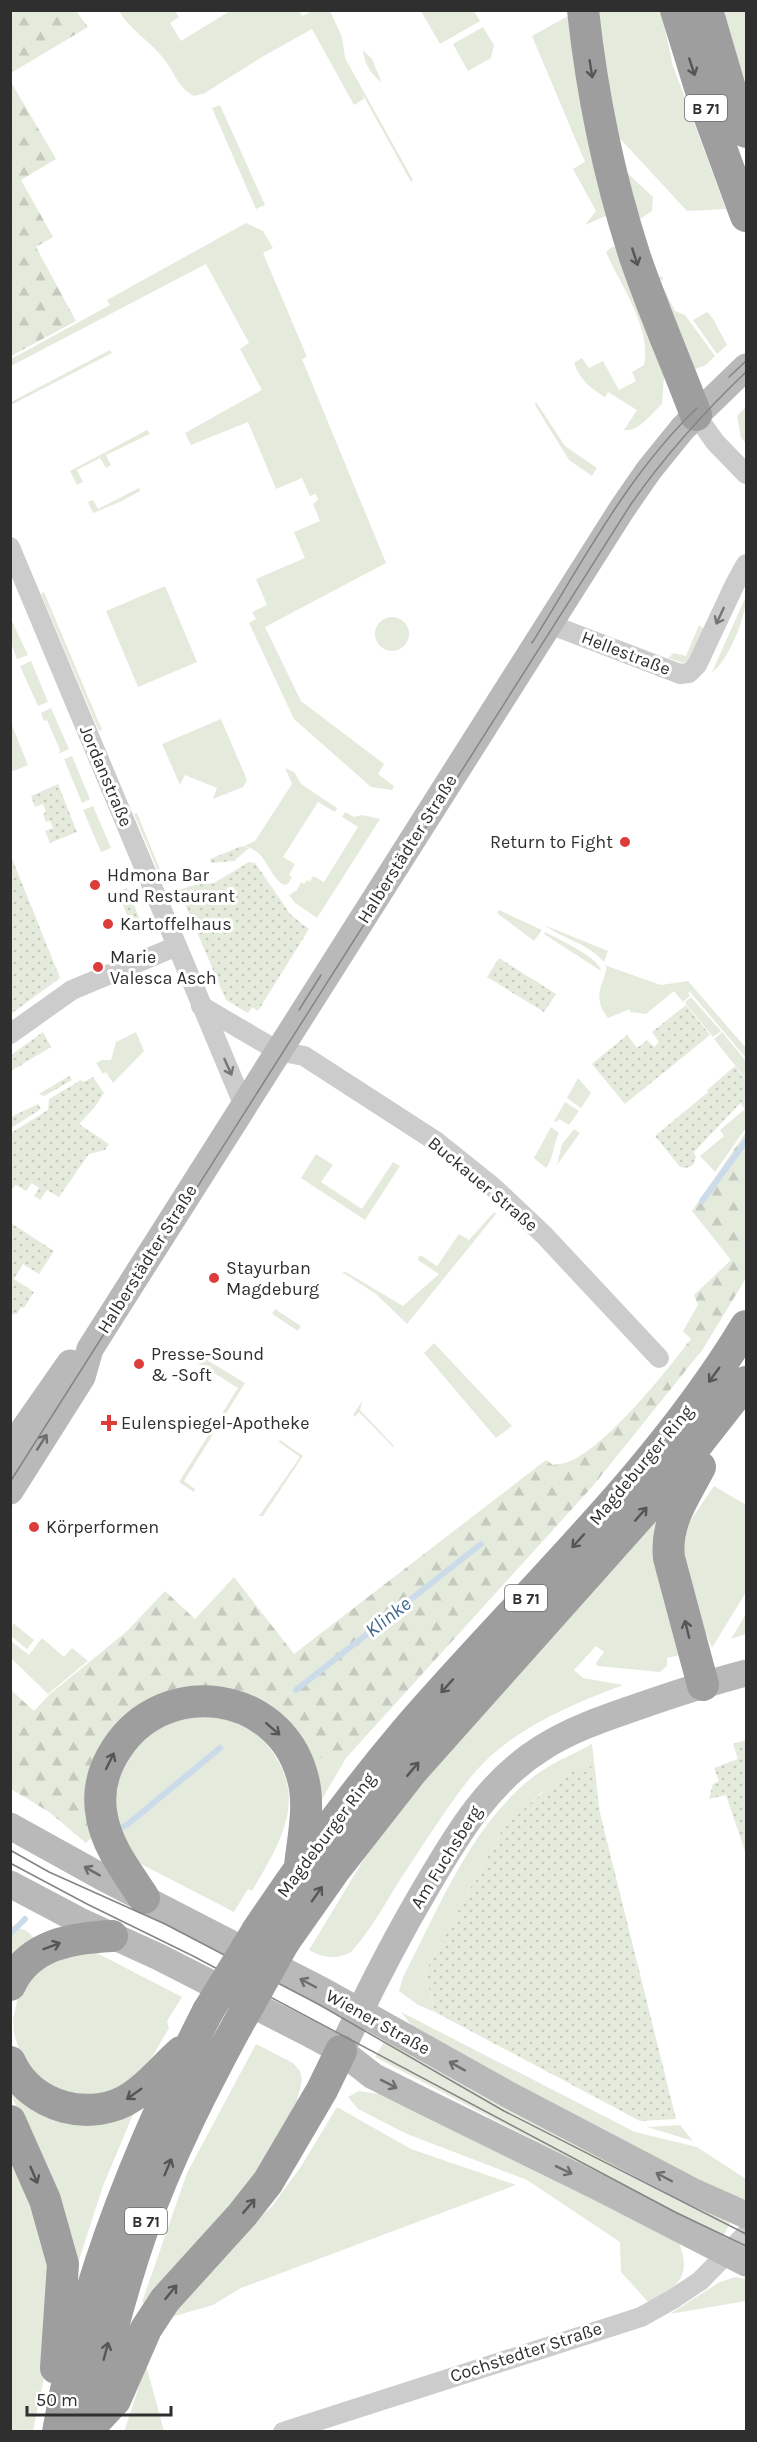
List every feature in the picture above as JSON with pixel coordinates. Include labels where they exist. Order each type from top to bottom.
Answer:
[{"type":"highway","points":[[584,10],[595,96],[625,222],[644,280],[696,415]]},
{"type":"highway","name":"B 71","points":[[676,10],[706,107],[744,210]]},
{"type":"highway","name":"B 71","points":[[707,10],[729,86],[747,132]]},
{"type":"highway","name":"Magdeburger Ring","points":[[88,2430],[105,2354],[143,2228],[204,2087],[237,2026],[270,1937],[300,1867],[406,1731],[637,1476],[717,1371],[747,1326]]},
{"type":"highway","points":[[703,1685],[669,1558],[669,1529],[678,1507],[745,1384]]},
{"type":"highway","name":"Magdeburger Ring","points":[[58,2432],[74,2354],[108,2242],[145,2147],[208,2011],[270,1937],[334,1871],[413,1770],[651,1503],[745,1384]]},
{"type":"highway","points":[[144,1898],[113,1847],[102,1818],[101,1787],[108,1763],[125,1737],[143,1720],[163,1708],[187,1702],[229,1703],[246,1710],[269,1725],[281,1737],[297,1761],[304,1781],[306,1803],[300,1867]]},
{"type":"highway","points":[[10,1984],[27,1961],[42,1950],[60,1942],[84,1937],[112,1936]]},
{"type":"highway","points":[[10,2062],[20,2080],[36,2094],[54,2104],[93,2110],[108,2108],[133,2096],[193,2042]]},
{"type":"highway","points":[[88,2430],[115,2400],[146,2329],[165,2300],[242,2215],[268,2182],[322,2090],[341,2051]]},
{"type":"highway","points":[[10,2121],[45,2200],[63,2264],[52,2432]]},
{"type":"main road","name":"Halberstädter Straße","points":[[10,1491],[82,1377],[90,1349],[649,470],[696,415],[747,367]]},
{"type":"main road","name":"Halberstädter Straße","points":[[10,1449],[69,1364],[90,1349]]},
{"type":"main road","name":"Am Fuchsberg","points":[[341,2051],[400,1931],[456,1837],[475,1809],[502,1780],[540,1749],[578,1729],[747,1672]]},
{"type":"main road","name":"Wiener Straße","points":[[10,1826],[359,2011],[508,2095],[692,2192],[747,2215]]},
{"type":"main road","points":[[10,1884],[112,1936],[159,1957],[341,2051],[373,2076],[737,2258]]},
{"type":"street","points":[[696,415],[715,442],[747,474]]},
{"type":"street","name":"Jordanstraße","points":[[10,547],[19,589],[177,946],[244,1106]]},
{"type":"street","name":"Hellestraße","points":[[549,624],[680,674],[689,673],[697,666],[747,564]]},
{"type":"street","points":[[10,1034],[72,990],[177,946]]},
{"type":"street","points":[[201,1006],[278,1051]]},
{"type":"street","name":"Buckauer Straße","points":[[278,1051],[304,1056],[446,1149],[492,1186],[544,1235],[658,1358]]},
{"type":"street","name":"Cochstedter Straße","points":[[283,2432],[641,2317],[674,2299],[737,2258],[747,2234]]},
{"type":"green space","points":[[10,11],[76,11],[88,27],[11,73]]},
{"type":"green space","points":[[119,11],[175,11],[179,17],[170,23],[181,41],[230,11],[299,11],[302,15],[300,17],[312,11],[330,11],[342,37],[345,58],[413,180],[411,182],[363,95],[364,99],[354,105],[312,29],[205,93],[194,96],[184,89],[164,59],[128,24]]},
{"type":"green space","points":[[421,11],[474,11],[480,21],[440,44]]},
{"type":"green space","points":[[594,11],[661,11],[673,66],[726,209],[687,211],[614,132]]},
{"type":"green space","points":[[722,11],[746,11],[746,87]]},
{"type":"green space","points":[[568,16],[608,215],[585,225],[596,211],[573,169],[585,162],[532,36]]},
{"type":"green space","points":[[483,27],[494,45],[491,58],[468,71],[453,44]]},
{"type":"green space","points":[[363,50],[372,59],[382,83],[369,68]]},
{"type":"green space","points":[[11,82],[56,159],[21,180],[53,237],[36,247],[76,321],[11,356]]},
{"type":"green space","points":[[220,105],[265,205],[256,209],[212,108]]},
{"type":"green space","points":[[620,166],[653,197],[652,211],[636,222]]},
{"type":"green space","points":[[246,223],[263,231],[273,248],[263,253],[307,357],[302,359],[386,563],[265,627],[301,701],[384,764],[378,774],[394,786],[392,790],[371,787],[294,719],[249,623],[256,619],[252,612],[267,605],[256,579],[305,558],[294,532],[320,521],[313,504],[318,500],[316,494],[310,496],[302,478],[276,489],[248,422],[191,445],[185,433],[262,390],[240,349],[249,343],[206,264],[11,366],[11,359],[110,305],[107,300]]},
{"type":"green space","points":[[612,247],[617,247],[664,377],[662,404],[640,425],[629,430],[624,430],[637,410],[608,392],[605,397],[595,390],[582,379],[574,363],[582,358],[589,368],[603,361],[619,390],[636,381],[632,372],[644,365],[645,351],[639,322],[606,252]]},
{"type":"green space","points":[[662,276],[663,279],[660,281],[675,311],[685,315],[715,356],[706,365],[695,369],[682,353],[654,280]]},
{"type":"green space","points":[[707,312],[727,345],[717,354],[693,320]]},
{"type":"green space","points":[[110,350],[112,353],[11,405],[11,402]]},
{"type":"green space","points":[[536,402],[565,446],[597,468],[592,476],[569,460],[535,405]]},
{"type":"green space","points":[[745,408],[746,443],[741,438],[737,416]]},
{"type":"green space","points":[[147,430],[150,434],[106,455],[111,465],[106,468],[100,458],[77,470],[83,482],[77,485],[70,471]]},
{"type":"green space","points":[[139,488],[140,491],[122,501],[93,513],[88,502],[93,500],[98,509]]},
{"type":"green space","points":[[165,586],[197,662],[138,687],[106,611]]},
{"type":"green space","points":[[44,592],[102,730],[99,731],[41,594]]},
{"type":"green space","points":[[746,596],[743,614],[730,649],[712,672]]},
{"type":"green space","points":[[10,617],[28,655],[17,659],[11,643]]},
{"type":"green space","points":[[392,617],[404,622],[409,634],[404,646],[392,651],[380,646],[375,634],[380,622]]},
{"type":"green space","points":[[699,625],[704,629],[690,660],[683,663],[668,658],[674,653],[686,656]]},
{"type":"green space","points":[[31,661],[48,702],[38,706],[20,666]]},
{"type":"green space","points":[[51,708],[69,749],[58,754],[60,750],[47,720],[44,721],[41,713]]},
{"type":"green space","points":[[221,719],[247,780],[243,787],[213,799],[217,788],[185,775],[180,785],[162,744]]},
{"type":"green space","points":[[11,723],[28,765],[10,772]]},
{"type":"green space","points":[[72,756],[90,799],[82,803],[64,759]]},
{"type":"green space","points":[[285,768],[294,772],[301,784],[337,808],[335,812],[318,802],[283,857],[295,864],[289,875],[292,877],[288,884],[284,885],[258,853],[244,846],[255,841],[292,784]]},
{"type":"green space","points":[[58,784],[77,832],[50,843],[45,831],[53,828],[50,821],[46,822],[43,804],[35,807],[31,796]]},
{"type":"green space","points":[[93,806],[111,848],[101,852],[83,810]]},
{"type":"green space","points":[[345,812],[354,817],[362,815],[380,819],[317,918],[295,903],[289,895],[297,890],[301,882],[304,884],[307,880],[310,882],[313,876],[324,882],[358,827],[342,817]]},
{"type":"green space","points":[[137,813],[165,882],[163,883],[134,814]]},
{"type":"green space","points":[[242,846],[249,848],[234,861],[211,863],[210,859]]},
{"type":"green space","points":[[11,856],[60,978],[10,1014]]},
{"type":"green space","points":[[249,862],[255,863],[291,915],[309,929],[258,1011],[252,1007],[248,1013],[226,1000],[179,890],[194,885],[214,883]]},
{"type":"green space","points":[[127,888],[141,922],[137,932],[128,928],[130,923],[118,892]]},
{"type":"green space","points":[[499,910],[542,930],[534,941],[497,913]]},
{"type":"green space","points":[[544,925],[608,951],[604,962],[591,950]]},
{"type":"green space","points":[[545,932],[594,960],[601,971],[544,934]]},
{"type":"green space","points":[[499,958],[556,994],[544,1012],[487,977]]},
{"type":"green space","points":[[604,962],[607,966],[661,985],[688,981],[746,1048],[746,1058],[690,992],[692,990],[688,993],[690,996],[683,1002],[674,991],[646,1014],[630,1012],[630,1009],[608,1018],[600,1000],[606,972]]},
{"type":"green space","points":[[691,997],[721,1031],[713,1037],[686,1004],[685,1002]]},
{"type":"green space","points":[[686,1005],[710,1035],[625,1104],[592,1064],[627,1035],[637,1048],[647,1040],[654,1047],[659,1042],[652,1032]]},
{"type":"green space","points":[[43,1032],[51,1047],[11,1071],[11,1055]]},
{"type":"green space","points":[[136,1032],[144,1051],[113,1083],[96,1063],[111,1060],[116,1042]]},
{"type":"green space","points":[[722,1032],[746,1061],[746,1079],[714,1039]]},
{"type":"green space","points":[[735,1066],[746,1080],[746,1097],[694,1152],[696,1157],[693,1165],[686,1168],[680,1167],[655,1136]]},
{"type":"green space","points":[[69,1076],[72,1080],[44,1096],[39,1094]]},
{"type":"green space","points":[[93,1077],[104,1093],[79,1124],[109,1144],[105,1150],[89,1154],[59,1197],[47,1190],[40,1200],[34,1196],[39,1188],[32,1183],[26,1191],[16,1185],[11,1190],[11,1133],[48,1110],[49,1099],[81,1080],[83,1082]]},
{"type":"green space","points":[[578,1078],[591,1093],[581,1108],[567,1098]]},
{"type":"green space","points":[[746,1098],[746,1128],[715,1172],[700,1156],[724,1136],[720,1130],[745,1109],[740,1103]]},
{"type":"green space","points":[[565,1102],[579,1111],[569,1125],[559,1119],[557,1122],[554,1121]]},
{"type":"green space","points":[[38,1104],[41,1109],[11,1128],[11,1117]]},
{"type":"green space","points":[[551,1127],[559,1133],[551,1160],[546,1168],[534,1158]]},
{"type":"green space","points":[[574,1129],[580,1133],[557,1165],[562,1144]]},
{"type":"green space","points":[[746,1132],[746,1278],[703,1349],[592,1487],[346,1758],[308,1758],[285,1727],[149,1706],[94,1836],[86,1843],[49,1812],[11,1789],[11,1690],[34,1711],[50,1694],[126,1632],[165,1591],[195,1619],[234,1577],[294,1654],[546,1460],[553,1465],[571,1461],[603,1439],[636,1406],[691,1339],[683,1331],[698,1305],[694,1295],[731,1260],[692,1211]]},
{"type":"green space","points":[[316,1154],[333,1165],[321,1182],[362,1209],[393,1162],[400,1166],[365,1220],[301,1178]]},
{"type":"green space","points":[[494,1212],[496,1214],[407,1324],[376,1294],[342,1272],[346,1272],[403,1306],[439,1274],[418,1260],[419,1256],[437,1266],[459,1234],[469,1240]]},
{"type":"green space","points":[[11,1223],[54,1251],[39,1274],[23,1264],[14,1279],[34,1292],[24,1308],[21,1307],[17,1314],[11,1314]]},
{"type":"green space","points":[[275,1309],[301,1326],[298,1331],[272,1314]]},
{"type":"green space","points":[[434,1343],[512,1426],[496,1438],[424,1353]]},
{"type":"green space","points":[[202,1357],[245,1383],[184,1481],[195,1489],[194,1492],[179,1482],[238,1388],[198,1363]]},
{"type":"green space","points":[[362,1401],[360,1410],[393,1447],[359,1412],[355,1417],[353,1415]]},
{"type":"green space","points":[[280,1440],[303,1456],[263,1516],[259,1516],[300,1457],[279,1442]]},
{"type":"green space","points":[[714,1486],[746,1505],[746,1592],[712,1648],[703,1627],[682,1559],[682,1533]]},
{"type":"green space","points":[[657,1518],[655,1528],[680,1655],[667,1658],[667,1666],[660,1672],[597,1666],[596,1663],[604,1652],[596,1646],[574,1670],[583,1678],[623,1685],[544,1720],[507,1743],[490,1757],[475,1772],[448,1807],[374,1922],[351,1952],[330,1957],[309,1950],[393,1811]]},
{"type":"green space","points":[[746,1614],[746,1634],[731,1639]]},
{"type":"green space","points":[[13,1623],[34,1640],[27,1649],[11,1636]]},
{"type":"green space","points":[[42,1638],[64,1657],[72,1648],[88,1661],[48,1694],[11,1658],[11,1641],[29,1655]]},
{"type":"green space","points":[[175,1715],[226,1716],[240,1722],[267,1745],[280,1764],[287,1782],[289,1801],[281,1837],[252,1891],[248,1889],[234,1912],[139,1863],[124,1839],[112,1805],[126,1754]]},
{"type":"green space","points":[[746,1740],[746,1854],[726,1795],[709,1799],[713,1784],[719,1781],[714,1768],[738,1759],[733,1744]]},
{"type":"green space","points":[[592,1744],[600,1813],[591,1765],[542,1792],[501,1832],[425,1972],[435,2012],[418,2005],[399,1991],[403,1977],[461,1864],[479,1837],[498,1811],[519,1789],[549,1766]]},
{"type":"green space","points":[[308,1758],[346,1758],[321,1801]]},
{"type":"green space","points":[[591,1765],[600,1813],[676,2119],[640,2121],[435,2012],[425,1972],[501,1832],[566,1772]]},
{"type":"green space","points":[[11,1923],[12,1928],[26,1931],[36,1941],[11,1965]]},
{"type":"green space","points":[[93,1951],[182,1997],[167,2021],[169,2028],[148,2064],[119,2088],[93,2096],[52,2088],[23,2061],[14,2034],[13,2020],[19,1991],[51,1959]]},
{"type":"green space","points":[[401,2012],[635,2132],[697,2147],[746,2179],[746,2208],[416,2031]]},
{"type":"green space","points":[[387,2037],[730,2223],[722,2239],[375,2057]]},
{"type":"green space","points":[[256,2044],[293,2063],[300,2071],[302,2080],[297,2101],[255,2179],[149,2305],[142,2302],[187,2173]]},
{"type":"green space","points":[[10,2083],[134,2112],[103,2186],[78,2263],[48,2175],[11,2095]]},
{"type":"green space","points":[[359,2091],[379,2094],[541,2170],[679,2243],[684,2264],[680,2279],[675,2286],[649,2303],[621,2272],[620,2242],[527,2180],[407,2134],[358,2109],[348,2097]]},
{"type":"green space","points":[[337,2107],[411,2149],[516,2185],[241,2288],[213,2305],[168,2318],[210,2265],[272,2206],[300,2168]]},
{"type":"green space","points":[[680,2125],[693,2141],[647,2127]]},
{"type":"green space","points":[[10,2147],[48,2246],[49,2354],[33,2431],[11,2431]]},
{"type":"green space","points":[[735,2277],[746,2279],[746,2301],[670,2314],[718,2283]]},
{"type":"green space","points":[[146,2365],[164,2431],[124,2432]]},
{"type":"waterway","name":"Klinke","points":[[702,1201],[746,1141]]},
{"type":"waterway","name":"Klinke","points":[[296,1690],[481,1544]]},
{"type":"waterway","name":"Klinke","points":[[119,1829],[220,1748]]},
{"type":"waterway","name":"Klinke","points":[[10,1934],[25,1919]]},
{"type":"tram line","points":[[729,377],[746,361]]},
{"type":"tram line","points":[[10,1482],[631,504],[685,435],[746,372]]},
{"type":"tram line","points":[[532,643],[607,520],[628,490],[649,461],[697,408]]},
{"type":"tram line","points":[[362,912],[391,866]]},
{"type":"tram line","points":[[299,1010],[321,975]]},
{"type":"tram line","points":[[10,1850],[49,1872],[165,1924],[318,2004],[504,2111],[746,2234]]},
{"type":"tram line","points":[[10,1863],[193,1956],[675,2212],[746,2246]]},
{"type":"place","name":"Return to Fight","points":[[625,842]]},
{"type":"place","name":"Hdmona Bar und Restaurant","points":[[95,885]]},
{"type":"place","name":"Kartoffelhaus","points":[[108,924]]},
{"type":"place","name":"Marie Valesca Asch","points":[[98,967]]},
{"type":"place","name":"Stayurban Magdeburg","points":[[214,1278]]},
{"type":"place","name":"Presse-Sound & -Soft","points":[[139,1364]]},
{"type":"place","name":"Eulenspiegel-Apotheke","points":[[109,1423]]},
{"type":"place","name":"Körperformen","points":[[34,1527]]}]
